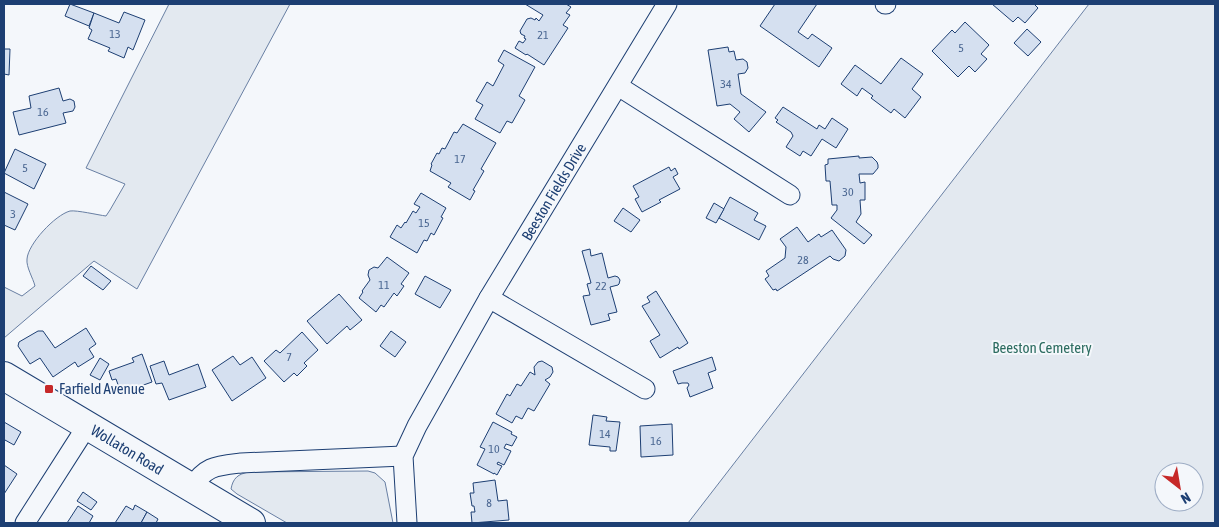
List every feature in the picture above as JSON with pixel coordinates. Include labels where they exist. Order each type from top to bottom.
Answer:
[{"type":"main road","name":"Wollaton Road","points":[[4,376],[251,523]]},
{"type":"street","name":"Beeston Fields Drive","points":[[407,523],[403,456],[417,426],[489,298],[667,4]]},
{"type":"street","points":[[618,86],[790,195]]},
{"type":"street","points":[[489,298],[645,389]]},
{"type":"street","points":[[25,523],[87,426]]},
{"type":"street","points":[[191,488],[200,475],[218,466],[403,456]]},
{"type":"green space","points":[[169,4],[290,4],[137,289],[94,261],[4,338],[4,287],[22,296],[35,286],[27,259],[37,238],[57,218],[70,211],[106,216],[125,184],[86,168]]},
{"type":"green space","name":"Beeston Cemetery","points":[[1089,4],[1215,4],[1215,523],[688,523]]},
{"type":"green space","points":[[368,471],[375,473],[385,482],[393,523],[287,523],[231,489],[237,477],[249,472]]},
{"type":"building","points":[[70,4],[94,13],[89,26],[65,16]]},
{"type":"building","points":[[525,4],[566,4],[571,7],[566,13],[570,15],[563,25],[568,28],[544,65],[515,48],[519,41],[523,43],[526,39],[520,31],[527,19],[535,20],[536,18],[539,21],[543,15]]},
{"type":"building","points":[[775,4],[817,4],[798,32],[808,39],[812,34],[832,48],[819,67],[760,26]]},
{"type":"building","points":[[992,4],[1034,4],[1038,8],[1025,23],[1018,17],[1013,22]]},
{"type":"building","points":[[124,12],[145,20],[133,50],[128,47],[124,58],[108,51],[110,48],[88,39],[92,30],[89,28],[94,13],[119,23]]},
{"type":"building","points":[[965,22],[989,45],[981,54],[987,59],[975,72],[969,66],[958,77],[932,51],[952,30],[955,33]]},
{"type":"building","points":[[1027,29],[1041,42],[1028,56],[1014,43]]},
{"type":"building","points":[[728,47],[729,52],[734,51],[736,60],[743,59],[747,62],[748,68],[745,73],[738,74],[741,94],[766,112],[749,132],[734,119],[740,112],[730,104],[717,106],[708,50]]},
{"type":"building","points":[[4,49],[10,49],[9,75],[4,74]]},
{"type":"building","points":[[504,50],[535,67],[519,96],[525,100],[512,123],[507,121],[500,133],[475,119],[483,105],[476,101],[487,82],[493,86],[504,65],[498,61]]},
{"type":"building","points":[[901,58],[923,74],[912,89],[921,97],[905,118],[894,109],[891,113],[871,98],[873,96],[862,88],[857,96],[841,84],[855,65],[881,84]]},
{"type":"building","points":[[59,88],[63,101],[70,99],[74,101],[75,107],[73,111],[63,113],[66,123],[19,135],[13,112],[31,108],[29,96]]},
{"type":"building","points":[[783,107],[817,129],[819,125],[825,129],[832,118],[848,129],[836,148],[822,139],[811,156],[803,151],[800,156],[786,147],[793,136],[791,132],[776,122],[778,120],[775,118]]},
{"type":"building","points":[[463,124],[496,143],[481,169],[484,171],[473,190],[475,191],[470,200],[448,187],[451,183],[430,171],[431,164],[437,153],[439,154],[442,148],[445,149],[454,132],[457,133]]},
{"type":"building","points":[[15,149],[46,164],[34,189],[4,173]]},
{"type":"building","points":[[859,156],[859,158],[872,157],[878,165],[873,174],[859,174],[860,183],[865,182],[865,200],[860,200],[861,214],[856,222],[872,235],[864,244],[831,218],[837,210],[837,205],[832,205],[830,181],[826,181],[825,165],[828,164],[828,159]]},
{"type":"building","points":[[669,167],[671,171],[675,168],[678,174],[673,177],[680,189],[642,212],[635,199],[639,197],[633,186]]},
{"type":"building","points":[[4,192],[28,204],[15,230],[4,225]]},
{"type":"building","points":[[421,193],[446,208],[434,235],[431,233],[427,241],[424,240],[417,253],[390,237],[397,225],[401,228],[413,211],[416,213],[420,207],[414,204]]},
{"type":"building","points":[[730,197],[758,213],[754,220],[766,226],[759,240],[719,218]]},
{"type":"building","points":[[714,203],[724,209],[716,223],[706,218]]},
{"type":"building","points":[[623,208],[640,220],[631,232],[614,221]]},
{"type":"building","points":[[797,227],[808,242],[819,234],[821,237],[832,230],[846,250],[845,256],[839,261],[830,256],[777,291],[776,289],[773,290],[765,279],[769,276],[766,271],[785,258],[786,247],[780,239]]},
{"type":"building","points":[[590,249],[591,256],[602,253],[608,278],[615,276],[620,280],[618,285],[610,287],[617,312],[608,314],[610,320],[591,325],[583,296],[590,295],[587,284],[591,283],[582,251]]},
{"type":"building","points":[[387,257],[409,273],[401,284],[404,286],[397,296],[394,293],[384,307],[381,305],[376,312],[359,298],[370,280],[369,270],[374,267],[378,268]]},
{"type":"building","points":[[91,266],[111,281],[103,290],[83,276]]},
{"type":"building","points":[[425,276],[451,290],[440,308],[415,294]]},
{"type":"building","points":[[656,291],[688,343],[660,358],[650,341],[660,335],[642,306],[650,302],[647,297]]},
{"type":"building","points":[[339,294],[362,320],[350,330],[347,326],[327,344],[307,321]]},
{"type":"building","points":[[86,328],[96,344],[89,349],[94,357],[78,367],[75,362],[53,377],[40,358],[30,364],[18,346],[19,342],[38,331],[43,331],[55,348]]},
{"type":"building","points":[[391,331],[406,342],[395,357],[380,346]]},
{"type":"building","points":[[302,332],[318,350],[304,363],[307,366],[297,376],[294,373],[284,382],[264,361],[276,350],[280,353]]},
{"type":"building","points":[[142,354],[152,382],[121,393],[116,379],[112,380],[109,371],[134,362],[132,358]]},
{"type":"building","points":[[233,356],[240,365],[252,357],[266,378],[232,401],[212,370]]},
{"type":"building","points":[[712,357],[716,370],[708,373],[713,388],[690,397],[687,388],[688,383],[678,384],[673,371]]},
{"type":"building","points":[[100,358],[109,364],[100,380],[90,375]]},
{"type":"building","points":[[164,361],[169,375],[198,364],[206,387],[169,400],[162,383],[156,384],[150,366]]},
{"type":"building","points":[[542,361],[552,367],[553,372],[545,380],[550,384],[534,411],[528,408],[522,419],[516,416],[512,423],[496,414],[507,394],[510,396],[517,384],[521,386],[530,372],[535,375],[534,367],[538,362]]},
{"type":"building","points":[[593,415],[607,417],[606,421],[620,422],[616,451],[610,451],[610,447],[589,445]]},
{"type":"building","points":[[4,422],[21,432],[14,445],[5,440],[4,443]]},
{"type":"building","points":[[493,422],[512,432],[511,434],[517,437],[512,446],[506,444],[504,448],[511,451],[504,465],[498,462],[497,464],[502,466],[497,475],[477,465],[485,449],[480,447]]},
{"type":"building","points":[[672,424],[673,455],[641,457],[640,426]]},
{"type":"building","points":[[4,465],[17,474],[4,494]]},
{"type":"building","points":[[495,480],[498,501],[507,500],[509,520],[472,523],[471,512],[475,512],[470,493],[474,493],[473,483]]},
{"type":"building","points":[[83,492],[97,502],[91,510],[77,501]]},
{"type":"building","points":[[135,505],[147,512],[141,523],[115,523],[126,506],[133,510]]},
{"type":"building","points":[[78,506],[93,516],[89,523],[67,523]]},
{"type":"building","points":[[147,512],[158,519],[156,523],[141,523]]},
{"type":"place","name":"Farfield Avenue","points":[[49,389]]}]
